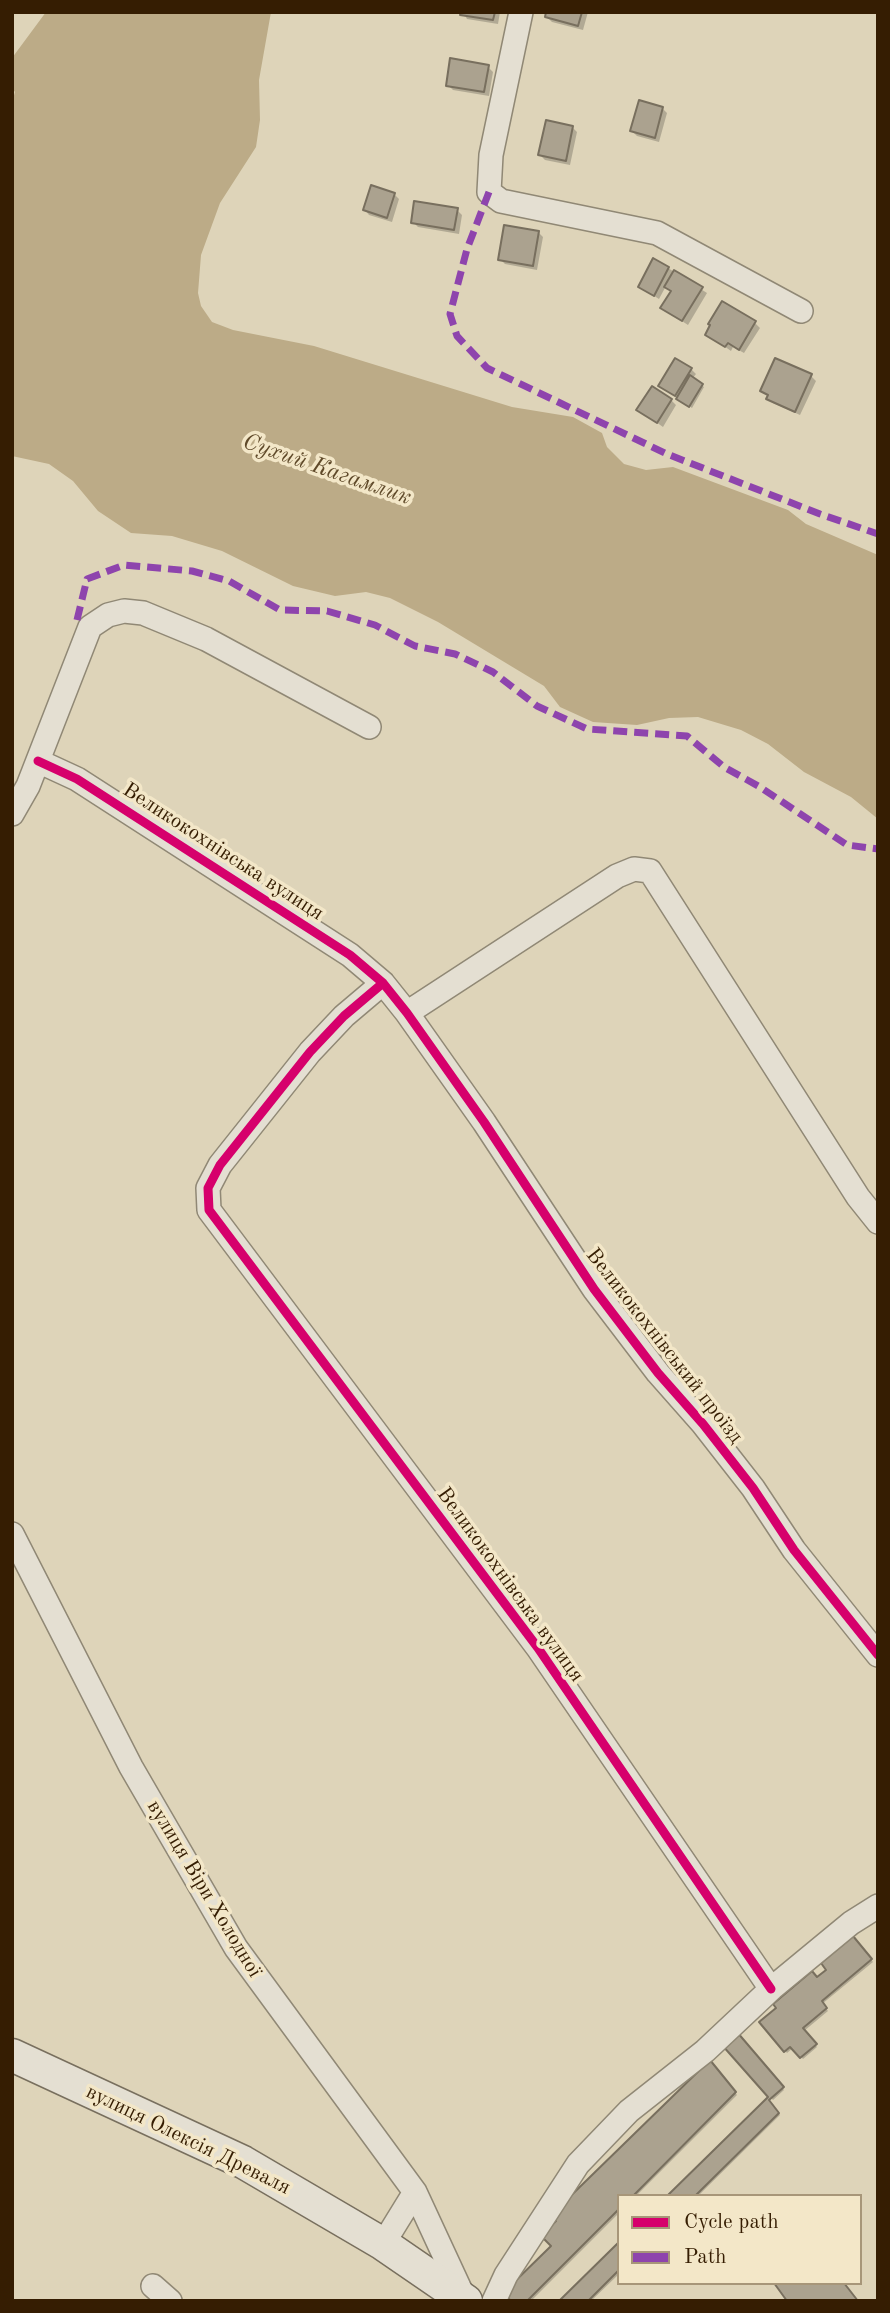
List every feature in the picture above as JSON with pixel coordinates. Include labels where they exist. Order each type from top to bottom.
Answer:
[{"type":"street","points":[[522,12],[491,155],[489,192],[501,201],[657,233],[801,311]]},
{"type":"street","points":[[12,814],[38,761],[90,627],[108,615],[124,611],[143,613],[206,639],[369,727]]},
{"type":"street","name":"Великокохнівська вулиця","points":[[38,761],[77,779],[350,955],[383,983],[344,1016],[310,1052],[220,1165],[208,1188],[209,1210],[538,1648],[771,1989]]},
{"type":"street","points":[[407,1013],[617,876],[634,869],[650,871],[858,1197],[878,1222]]},
{"type":"street","name":"Великокохнівський проїзд","points":[[383,983],[484,1122],[594,1289],[658,1373],[753,1488],[794,1550],[878,1655]]},
{"type":"street","name":"вулиця Віри Холодної","points":[[12,1534],[131,1768],[236,1948],[415,2192],[475,2300]]},
{"type":"street","points":[[475,2300],[506,2275],[578,2164],[629,2111],[705,2051],[771,1989],[851,1923],[878,1906]]},
{"type":"street","name":"вулиця Олексія Древаля","points":[[12,2055],[243,2162],[475,2300]]},
{"type":"street","points":[[383,2244],[415,2192]]},
{"type":"water","name":"Сухий Кагамлик","points":[[46,12],[271,12],[259,80],[260,120],[256,147],[220,203],[201,255],[198,293],[201,306],[212,322],[233,330],[314,346],[512,407],[573,417],[602,433],[607,447],[624,464],[646,470],[673,467],[788,510],[806,524],[878,555],[878,819],[851,797],[804,772],[768,744],[741,730],[698,717],[669,718],[637,725],[593,722],[560,707],[544,686],[438,622],[390,598],[366,592],[335,596],[293,586],[222,551],[172,536],[131,533],[98,511],[73,481],[49,464],[12,456],[12,102],[15,92],[12,88],[12,58]]},
{"type":"building","points":[[461,12],[495,12],[493,20],[460,15]]},
{"type":"building","points":[[546,12],[582,12],[578,26],[545,17]]},
{"type":"building","points":[[450,58],[489,65],[484,92],[446,86]]},
{"type":"building","points":[[639,100],[663,107],[655,138],[630,131]]},
{"type":"building","points":[[546,120],[573,126],[566,161],[538,155]]},
{"type":"building","points":[[371,185],[395,193],[387,218],[363,210]]},
{"type":"building","points":[[414,201],[458,208],[454,230],[411,223]]},
{"type":"building","points":[[504,225],[539,231],[533,266],[498,260]]},
{"type":"building","points":[[653,258],[669,267],[654,296],[638,287]]},
{"type":"building","points":[[674,270],[703,287],[682,321],[660,308],[671,291],[664,287]]},
{"type":"building","points":[[722,301],[756,321],[739,350],[728,343],[725,347],[705,335],[710,325],[708,324]]},
{"type":"building","points":[[675,358],[692,368],[675,396],[658,386]]},
{"type":"building","points":[[775,358],[812,374],[795,412],[766,399],[768,395],[760,391]]},
{"type":"building","points":[[690,375],[703,384],[689,407],[676,399]]},
{"type":"building","points":[[652,386],[672,399],[657,423],[636,410]]},
{"type":"building","points":[[853,1936],[872,1959],[822,2001],[827,2008],[803,2028],[817,2044],[800,2058],[790,2047],[784,2052],[759,2022],[776,2008],[773,2004],[812,1971],[817,1977],[826,1970],[821,1963]]},
{"type":"building","points":[[737,2032],[784,2087],[769,2100],[779,2113],[697,2194],[669,2194],[768,2097],[722,2045]]},
{"type":"building","points":[[710,2060],[736,2092],[635,2194],[617,2194],[617,2211],[527,2301],[511,2301],[503,2293],[551,2246],[541,2236],[556,2221],[550,2216]]},
{"type":"building","points":[[617,2244],[617,2272],[588,2301],[559,2301]]},
{"type":"building","points":[[775,2285],[846,2285],[858,2301],[787,2301]]},
{"type":"marked path","points":[[489,192],[467,249],[450,314],[457,336],[487,368],[667,454],[878,534]]},
{"type":"marked path","points":[[77,620],[87,579],[124,565],[192,571],[229,581],[280,610],[327,611],[375,625],[415,646],[455,654],[493,672],[537,706],[587,729],[687,736],[724,767],[760,787],[847,845],[878,849]]},
{"type":"cycle path","points":[[38,761],[77,779],[350,955],[383,983],[484,1122],[594,1289],[658,1373],[703,1424],[753,1488],[794,1550],[878,1655]]},
{"type":"cycle path","points":[[383,983],[344,1016],[310,1052],[220,1165],[208,1188],[209,1210],[538,1648],[771,1989]]}]
